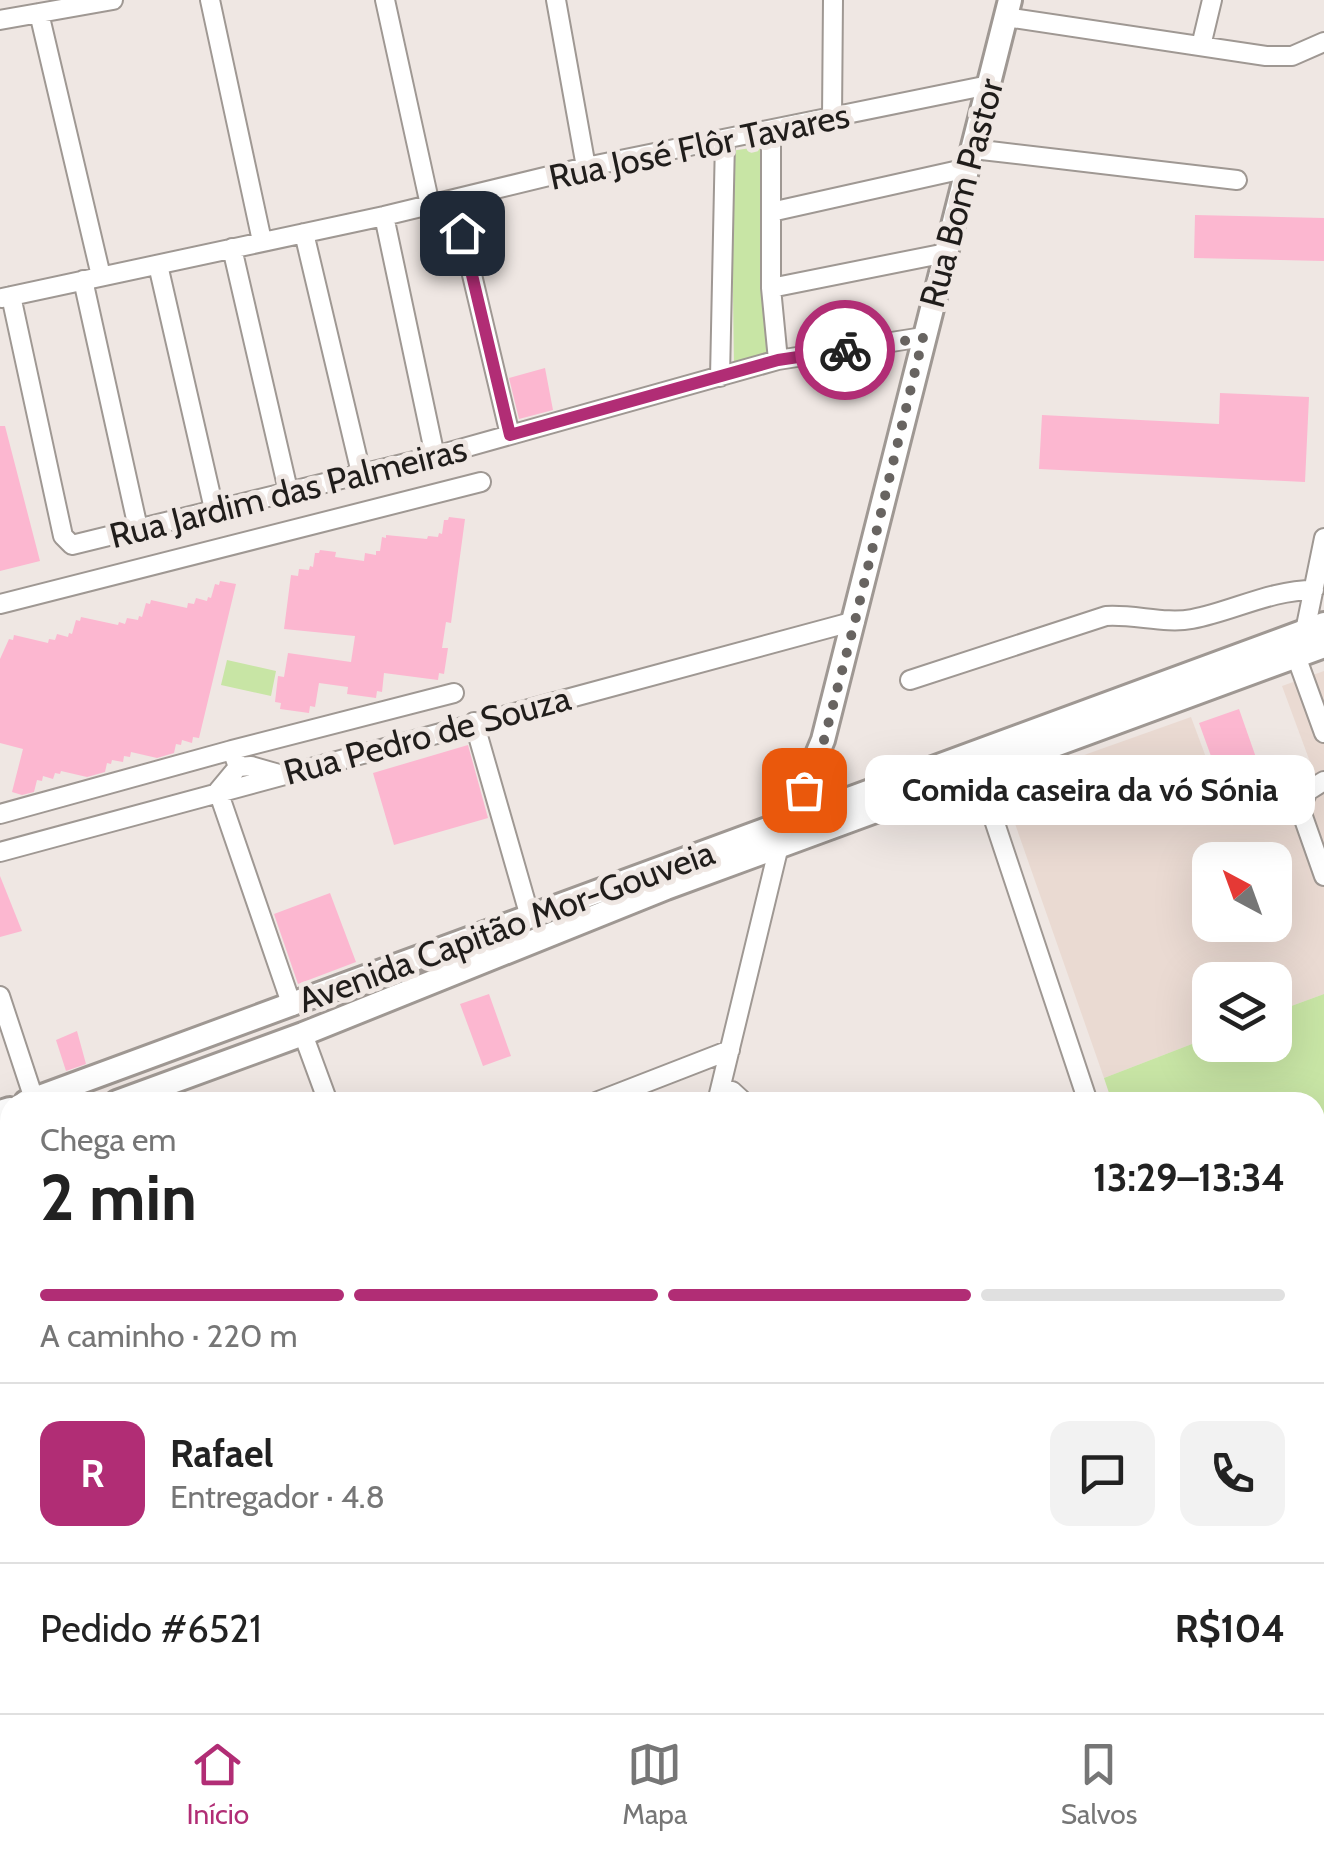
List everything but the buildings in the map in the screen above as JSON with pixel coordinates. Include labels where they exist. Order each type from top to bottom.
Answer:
[{"type":"main road","name":"Rua Bom Pastor","points":[[779,846],[820,752],[1008,9]]},
{"type":"main road","name":"Avenida Capitão Mor-Gouveia","points":[[144,1092],[984,769],[1315,627]]},
{"type":"main road","name":"Avenida Capitão Mor-Gouveia","points":[[55,1092],[790,821],[1171,690],[1324,646]]},
{"type":"street","points":[[0,20],[113,0]]},
{"type":"street","points":[[210,0],[262,240]]},
{"type":"street","points":[[385,0],[430,205]]},
{"type":"street","points":[[556,0],[586,168]]},
{"type":"street","points":[[832,118],[833,0]]},
{"type":"street","points":[[1201,46],[1212,0]]},
{"type":"street","points":[[1008,9],[1201,46],[1292,56],[1324,42]]},
{"type":"street","points":[[39,13],[138,528]]},
{"type":"street","name":"Rua José Flôr Tavares","points":[[6,297],[586,168],[989,85]]},
{"type":"street","points":[[771,131],[771,288],[778,360]]},
{"type":"street","points":[[720,377],[725,140]]},
{"type":"street","points":[[771,212],[970,158],[1237,180]]},
{"type":"street","points":[[454,199],[510,435]]},
{"type":"street","points":[[384,216],[435,456]]},
{"type":"street","points":[[304,233],[361,474]]},
{"type":"street","points":[[232,248],[288,490]]},
{"type":"street","points":[[771,288],[946,253]]},
{"type":"street","points":[[158,265],[214,508]]},
{"type":"street","name":"Rua Jardim das Palmeiras","points":[[6,297],[64,536],[72,545],[435,456],[778,360],[923,338]]},
{"type":"street","points":[[0,604],[481,482]]},
{"type":"street","points":[[1315,627],[1314,590],[1324,538]]},
{"type":"street","points":[[910,680],[1106,616],[1132,614],[1190,620],[1288,590],[1314,590]]},
{"type":"street","name":"Rua Pedro de Souza","points":[[0,852],[855,621]]},
{"type":"street","points":[[1296,656],[1324,733]]},
{"type":"street","points":[[0,814],[235,759],[454,692]]},
{"type":"street","points":[[474,722],[530,917]]},
{"type":"street","points":[[235,759],[279,774]]},
{"type":"street","points":[[235,759],[218,791],[292,1006]]},
{"type":"street","points":[[984,769],[982,784],[989,808],[1085,1092]]},
{"type":"street","points":[[1324,780],[1308,791],[1300,808],[1324,876]]},
{"type":"street","points":[[721,1092],[779,846]]},
{"type":"street","points":[[0,996],[27,1092]]},
{"type":"street","points":[[303,1034],[324,1092]]},
{"type":"street","points":[[622,1092],[730,1050]]},
{"type":"shaded area","points":[[1324,671],[1324,994],[1292,1006],[1292,962],[1192,962],[1192,1044],[1104,1078],[1005,795],[1011,781],[1191,717],[1223,803],[1313,770],[1282,686]]},
{"type":"green space","points":[[764,146],[767,359],[734,367],[731,151]]},
{"type":"green space","points":[[227,660],[276,671],[271,696],[221,685]]},
{"type":"green space","points":[[1324,994],[1324,1092],[1109,1092],[1104,1078],[1192,1044],[1192,1062],[1292,1062],[1292,1006]]},
{"type":"way so far","points":[[804,790],[824,740],[923,338],[845,350]]},
{"type":"place","name":"Comida caseira da vó Sónia","points":[[804,790]]},
{"type":"route","points":[[462,233],[510,435],[778,360],[845,350]]}]
